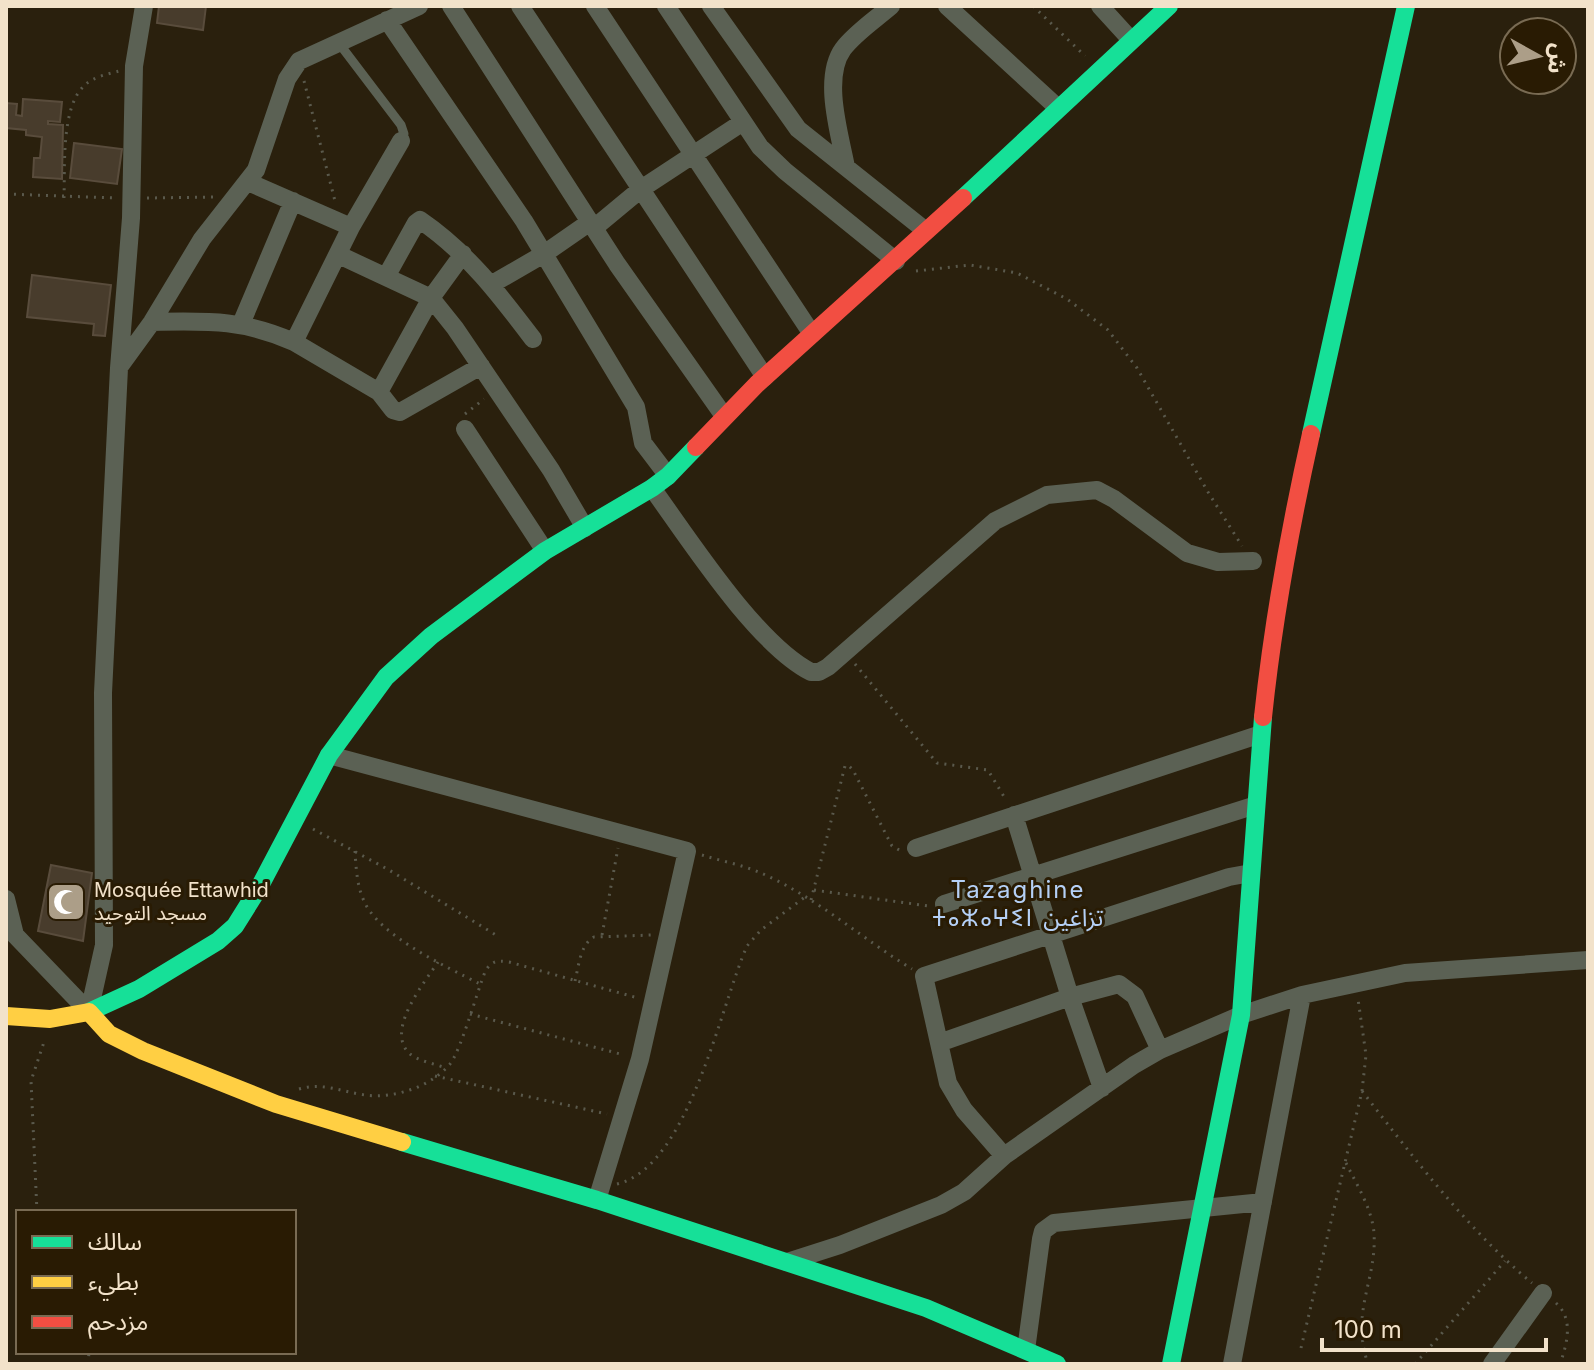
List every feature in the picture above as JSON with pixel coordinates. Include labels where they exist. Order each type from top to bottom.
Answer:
[{"type":"street","points":[[89,1012],[104,945],[103,693],[119,368],[131,218],[134,66],[144,6]]},
{"type":"street","points":[[119,368],[152,322],[202,239],[248,182],[262,157],[287,79],[299,61],[419,6]]},
{"type":"street","points":[[451,6],[592,225],[724,416]]},
{"type":"street","points":[[520,6],[765,377]]},
{"type":"street","points":[[595,6],[812,334]]},
{"type":"street","points":[[666,6],[760,147],[903,266]]},
{"type":"street","points":[[711,6],[798,129],[926,231]]},
{"type":"street","points":[[846,167],[833,90],[838,58],[844,47],[891,6]]},
{"type":"street","points":[[947,6],[1058,108]]},
{"type":"street","points":[[1100,6],[1131,40]]},
{"type":"street","points":[[6,1016],[50,1019],[89,1012],[139,989],[218,941],[235,926],[329,755],[386,677],[431,636],[545,551],[668,476],[724,416],[812,334],[903,266],[926,231],[1169,6]]},
{"type":"street","points":[[1171,1364],[1241,1015],[1261,734],[1271,639],[1286,546],[1406,6]]},
{"type":"street","points":[[387,20],[524,221],[636,407],[648,453],[668,476]]},
{"type":"street","points":[[492,284],[592,225],[691,154],[743,122]]},
{"type":"street","points":[[294,342],[339,255],[346,225],[401,141]]},
{"type":"street","points":[[248,182],[346,225]]},
{"type":"street","points":[[241,324],[293,201]]},
{"type":"street","points":[[387,275],[418,221],[463,254],[492,284],[533,339]]},
{"type":"street","points":[[379,392],[431,298],[463,254]]},
{"type":"street","points":[[339,255],[431,298],[455,328],[551,470],[585,528]]},
{"type":"street","points":[[152,322],[241,324],[264,328],[379,392],[393,410],[400,412],[481,366]]},
{"type":"street","points":[[465,429],[545,551]]},
{"type":"street","points":[[652,488],[723,585],[763,633],[811,672],[819,672],[845,651],[995,521],[1047,495],[1097,490],[1187,553],[1218,562],[1253,561]]},
{"type":"street","points":[[916,848],[1261,734]]},
{"type":"street","points":[[329,755],[687,851],[640,1059],[599,1194]]},
{"type":"street","points":[[944,904],[1256,805]]},
{"type":"street","points":[[1014,815],[1050,935],[1102,1088]]},
{"type":"street","points":[[1004,1156],[964,1110],[948,1083],[941,1065],[924,976],[1229,877],[1251,873]]},
{"type":"street","points":[[6,899],[15,935],[109,1034],[143,1051],[276,1104],[599,1194],[926,1308],[1057,1364]]},
{"type":"street","points":[[787,1262],[840,1245],[941,1205],[964,1192],[1004,1156],[1134,1065],[1160,1050],[1241,1015],[1302,995],[1405,973],[1588,960]]},
{"type":"street","points":[[939,1043],[1070,997],[1119,984],[1135,996],[1160,1050]]},
{"type":"street","points":[[1232,1364],[1302,995]]},
{"type":"street","points":[[1026,1350],[1041,1239],[1047,1226],[1263,1202]]},
{"type":"street","points":[[1492,1364],[1543,1293]]},
{"type":"lane","points":[[338,42],[401,125],[404,134],[401,141]]},
{"type":"path","points":[[1033,6],[1099,69]]},
{"type":"path","points":[[299,61],[346,225]]},
{"type":"path","points":[[64,198],[67,128],[72,102],[84,85],[134,66]]},
{"type":"path","points":[[903,266],[970,265],[1017,273],[1067,299],[1108,330],[1137,368],[1216,506],[1253,561]]},
{"type":"path","points":[[465,429],[468,410],[496,389]]},
{"type":"path","points":[[845,651],[928,756],[944,766],[988,770],[1014,815]]},
{"type":"path","points":[[811,901],[848,765],[892,846],[900,851],[916,848]]},
{"type":"path","points":[[295,819],[496,935]]},
{"type":"path","points":[[601,937],[621,833]]},
{"type":"path","points":[[355,851],[360,890],[371,913],[382,925],[438,962],[480,984]]},
{"type":"path","points":[[687,851],[758,872],[805,897],[924,976]]},
{"type":"path","points":[[814,890],[917,906],[944,904]]},
{"type":"path","points":[[599,1194],[635,1177],[656,1159],[671,1139],[697,1086],[747,946],[761,930],[805,897]]},
{"type":"path","points":[[575,981],[584,944],[594,937],[668,935]]},
{"type":"path","points":[[276,1104],[297,1090],[323,1085],[386,1097],[435,1076],[446,1068],[455,1054],[489,963],[502,961],[653,1003]]},
{"type":"path","points":[[438,962],[408,1007],[403,1033],[405,1048],[412,1056],[446,1068]]},
{"type":"path","points":[[1301,1348],[1362,1091],[1366,1055],[1356,983]]},
{"type":"path","points":[[470,1014],[640,1059]]},
{"type":"path","points":[[37,1210],[31,1081],[42,1054],[50,1019]]},
{"type":"path","points":[[435,1076],[622,1117]]},
{"type":"path","points":[[1362,1091],[1397,1137],[1505,1261],[1562,1308],[1567,1320],[1566,1345],[1560,1364]]},
{"type":"path","points":[[1346,1163],[1370,1213],[1374,1232],[1361,1315],[1368,1364]]},
{"type":"path","points":[[1415,1364],[1505,1261]]},
{"type":"building","points":[[159,6],[206,6],[203,30],[157,23]]},
{"type":"building","points":[[23,99],[62,102],[60,122],[48,121],[48,124],[63,125],[62,179],[33,177],[34,158],[40,158],[42,137],[26,135],[26,130],[6,128],[6,103],[17,104],[16,115],[22,116]]},
{"type":"building","points":[[74,143],[122,149],[117,184],[70,178]]},
{"type":"building","points":[[32,275],[111,285],[105,336],[93,335],[94,324],[27,317]]},
{"type":"building","name":"Mosquée Ettawhid مسجد التوحيد","points":[[51,865],[92,873],[83,941],[38,931]]},
{"type":"traffic: fast","points":[[963,198],[1169,6]]},
{"type":"traffic: fast","points":[[1311,434],[1406,6]]},
{"type":"traffic: fast","points":[[89,1012],[139,989],[218,941],[235,926],[260,886],[329,755],[386,677],[431,636],[545,551],[652,488],[696,447]]},
{"type":"traffic: fast","points":[[1171,1364],[1241,1015],[1263,717]]},
{"type":"traffic: fast","points":[[402,1142],[597,1200],[926,1308],[1057,1364]]},
{"type":"traffic: slow","points":[[6,1016],[50,1019],[89,1012],[109,1034],[143,1051],[276,1104],[402,1142]]},
{"type":"traffic: jam","points":[[696,447],[757,384],[963,198]]},
{"type":"traffic: jam","points":[[1263,717],[1283,575],[1311,434]]},
{"type":"place","name":"Mosquée Ettawhid مسجد التوحيد","points":[[66,902]]},
{"type":"district","name":"Tazaghine ⵜⴰⵣⴰⵖⵉⵏ تزاغين","points":[[1018,903]]}]
